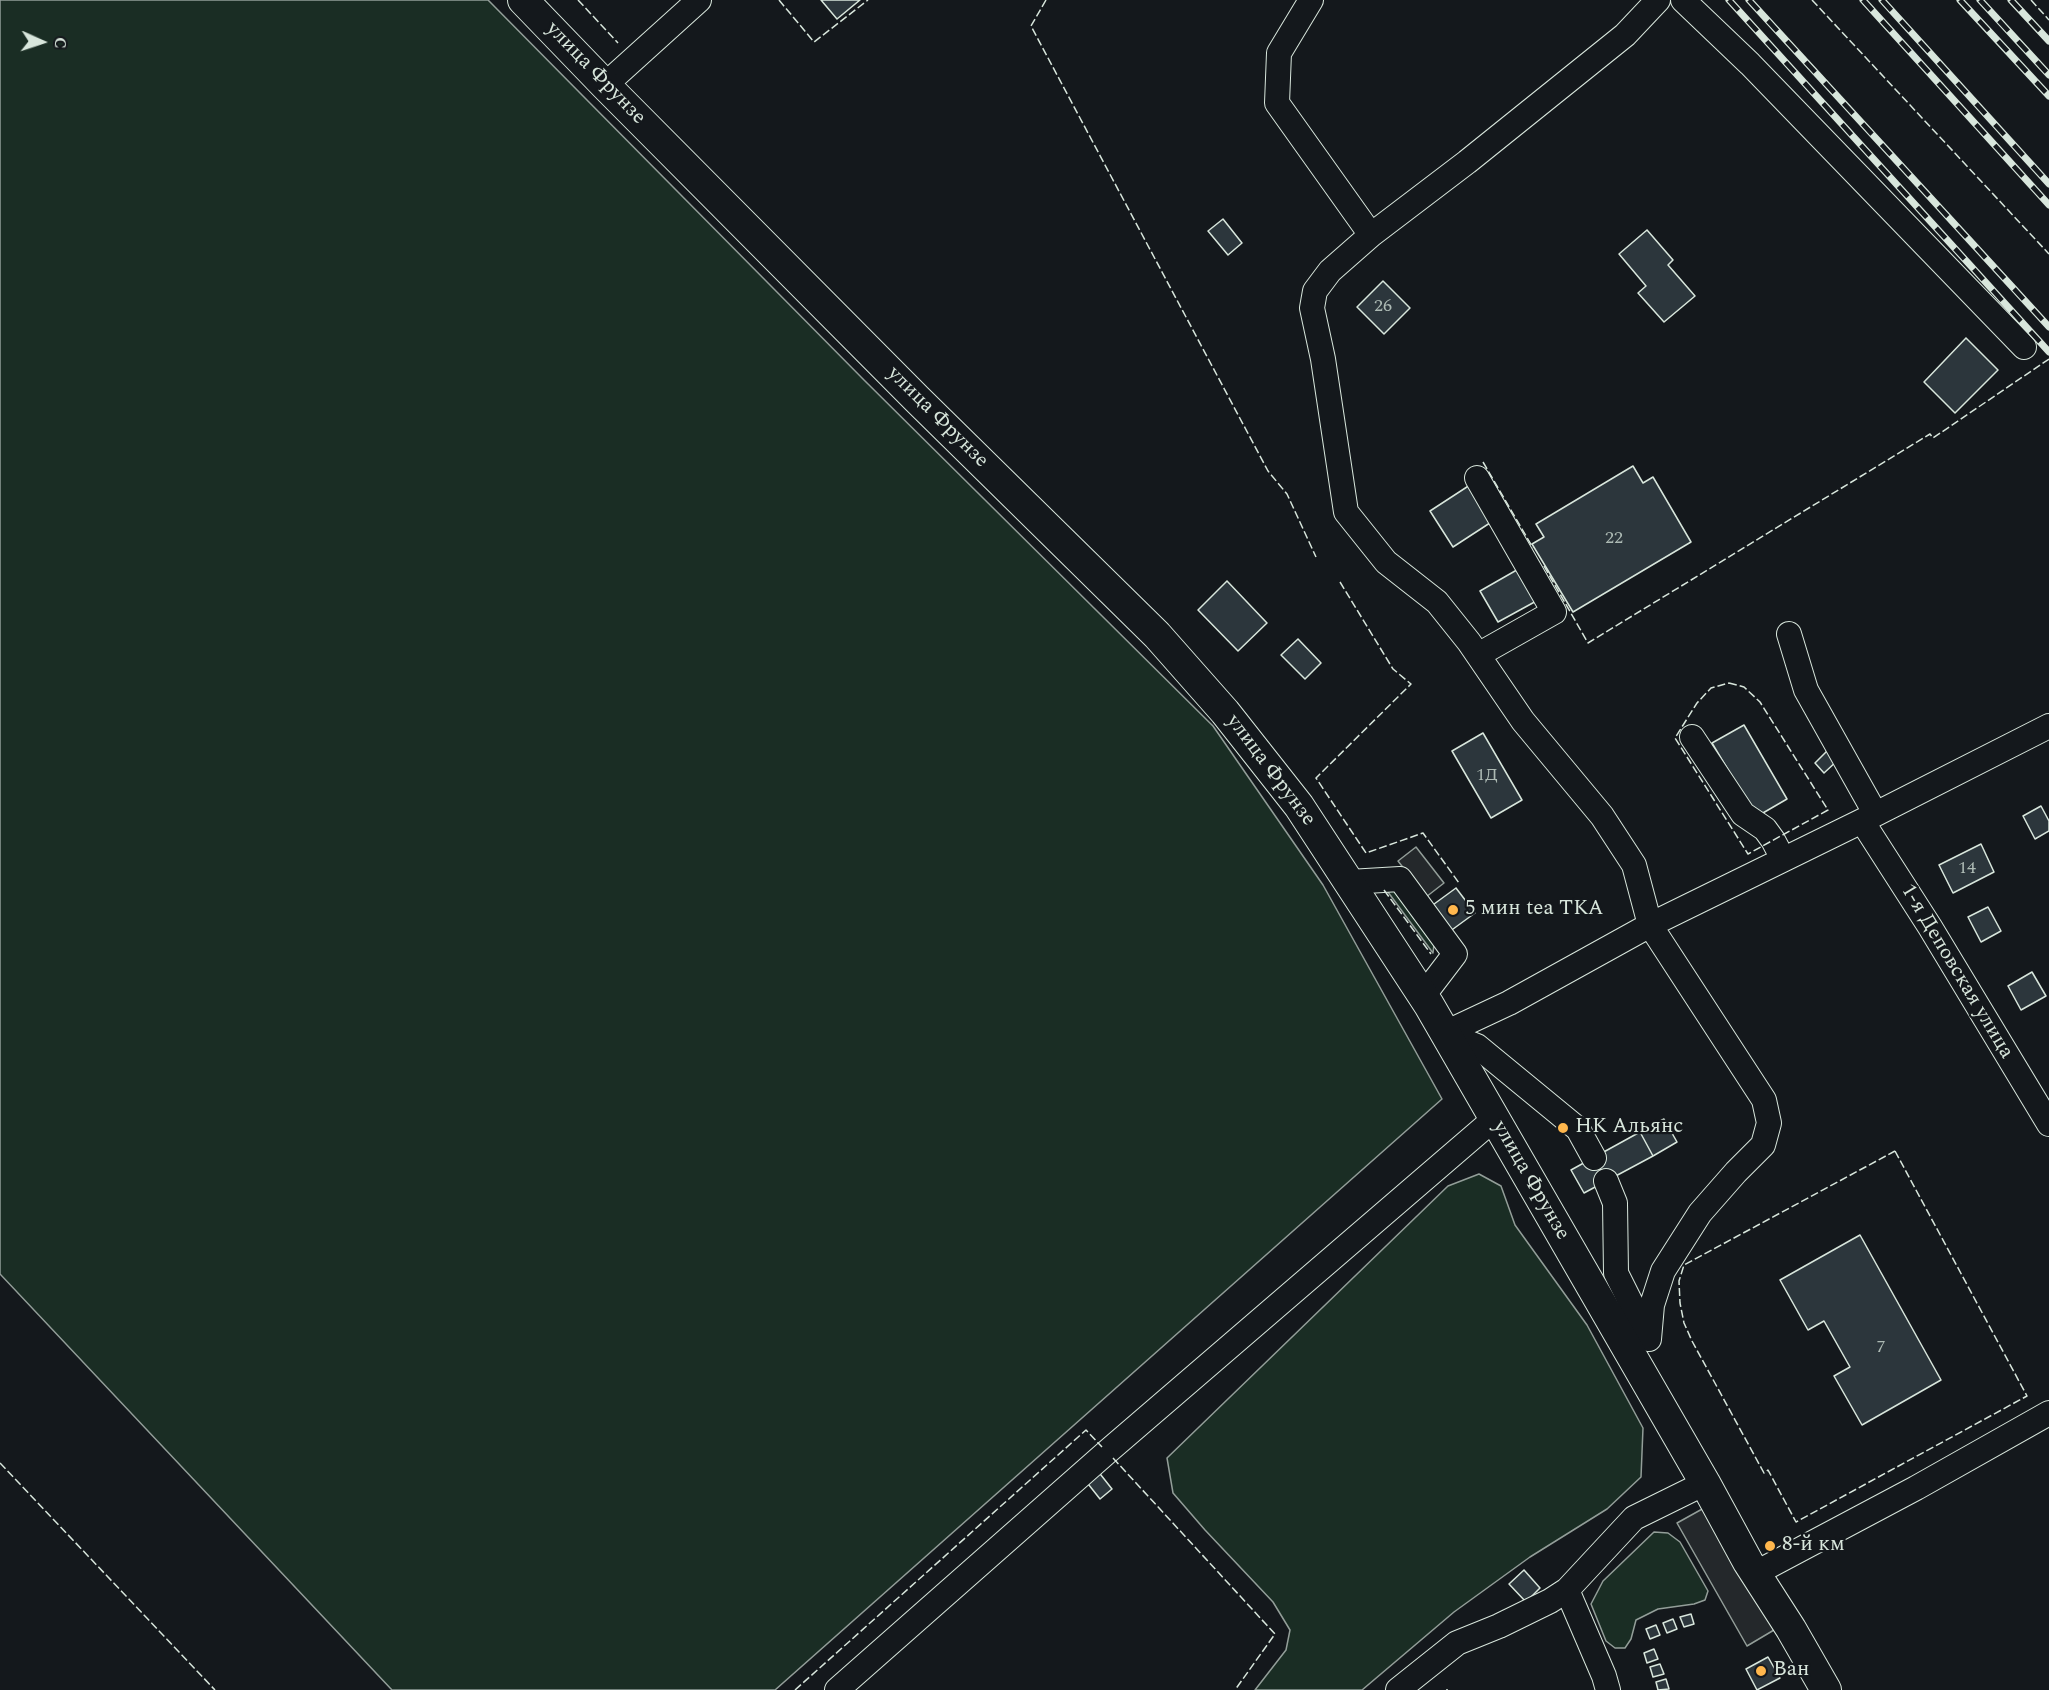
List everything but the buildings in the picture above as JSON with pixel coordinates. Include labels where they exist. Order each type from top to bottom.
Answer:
[{"type":"main road","name":"улица Фрунзе","points":[[523,0],[604,86],[917,399],[1157,634],[1225,712],[1299,806],[1423,996],[1756,1574],[1826,1690]]},
{"type":"street","points":[[604,86],[699,0]]},
{"type":"street","points":[[1311,0],[1279,52],[1277,104],[1371,235]]},
{"type":"street","points":[[1636,1366],[1649,1339],[1652,1305],[1663,1271],[1700,1213],[1763,1145],[1769,1123],[1764,1100],[1650,925],[1634,865],[1602,816],[1523,721],[1478,655],[1437,602],[1386,562],[1346,512],[1323,359],[1312,308],[1315,291],[1330,271],[1371,235],[1467,162],[1625,35],[1658,0]]},
{"type":"street","points":[[1683,0],[1750,64],[2024,347]]},
{"type":"street","points":[[1477,478],[1554,612],[1478,655]]},
{"type":"street","name":"1-я Деповская улица","points":[[1790,634],[1806,690],[1868,817],[1930,927],[2049,1124]]},
{"type":"street","points":[[1445,1033],[1509,1003],[1650,925],[2048,730]]},
{"type":"street","points":[[1692,736],[1743,814],[1765,829],[1783,859]]},
{"type":"street","points":[[1349,882],[1400,879],[1455,954],[1423,996]]},
{"type":"street","points":[[1445,1033],[1477,1046],[1578,1129],[1594,1158]]},
{"type":"street","points":[[837,1690],[1107,1452],[1494,1119]]},
{"type":"street","points":[[1606,1181],[1615,1203],[1616,1273],[1649,1339]]},
{"type":"street","points":[[1756,1574],[2049,1413]]},
{"type":"street","points":[[1398,1690],[1457,1643],[1551,1601],[1567,1590],[1634,1518],[1705,1483]]},
{"type":"street","points":[[1567,1590],[1608,1690]]},
{"type":"green space","points":[[0,0],[488,0],[864,380],[1213,726],[1323,885],[1442,1099],[775,1690],[392,1690],[0,1274]]},
{"type":"green space","points":[[1385,888],[1393,888],[1434,944],[1433,953]]},
{"type":"green space","points":[[1479,1174],[1501,1186],[1515,1225],[1587,1325],[1643,1428],[1641,1477],[1607,1509],[1530,1557],[1454,1612],[1362,1690],[1255,1690],[1286,1650],[1290,1630],[1273,1602],[1173,1493],[1167,1458],[1448,1186]]},
{"type":"green space","points":[[1654,1532],[1668,1533],[1680,1542],[1708,1591],[1705,1600],[1694,1604],[1658,1609],[1636,1620],[1631,1639],[1625,1648],[1615,1648],[1606,1641],[1591,1604],[1603,1581]]},
{"type":"shaded area","points":[[1416,847],[1444,883],[1426,897],[1398,861]]},
{"type":"shaded area","points":[[1704,1508],[1774,1630],[1747,1646],[1677,1523]]},
{"type":"railway","points":[[1729,0],[2049,352]]},
{"type":"railway","points":[[1749,0],[2049,327]]},
{"type":"railway","points":[[1863,0],[2049,205]]},
{"type":"railway","points":[[1882,0],[2049,184]]},
{"type":"railway","points":[[1960,0],[2049,96]]},
{"type":"railway","points":[[1980,0],[2049,75]]},
{"type":"railway","points":[[2011,0],[2049,41]]},
{"type":"fence","points":[[578,0],[618,43]]},
{"type":"fence","points":[[779,0],[814,42],[868,0]]},
{"type":"fence","points":[[1046,0],[1031,26],[1268,471],[1287,494],[1316,557]]},
{"type":"fence","points":[[1812,0],[2049,254]]},
{"type":"fence","points":[[2031,0],[2049,20]]},
{"type":"fence","points":[[1544,566],[1588,643],[1930,434],[1933,438],[2049,359]]},
{"type":"fence","points":[[1483,462],[1533,548]]},
{"type":"fence","points":[[1340,582],[1393,669],[1411,684],[1316,778],[1366,853],[1423,833],[1459,883]]},
{"type":"fence","points":[[1729,683],[1744,687],[1760,702],[1828,810],[1748,854],[1675,738],[1697,703],[1711,688],[1729,683]]},
{"type":"fence","points":[[1384,890],[1431,954]]},
{"type":"fence","points":[[1895,1151],[2027,1396],[1796,1522],[1768,1470],[1764,1473],[1692,1341],[1684,1323],[1679,1281],[1684,1265],[1895,1151]]},
{"type":"fence","points":[[795,1690],[1086,1430],[1102,1447]]},
{"type":"fence","points":[[1113,1458],[1275,1634],[1235,1690]]},
{"type":"fence","points":[[0,1463],[215,1690]]},
{"type":"place","name":"5 мин tea TKA","points":[[1453,910]]},
{"type":"place","name":"НК Альянс","points":[[1563,1128]]},
{"type":"place","name":"8-й км","points":[[1770,1546]]},
{"type":"place","name":"Ван","points":[[1761,1671]]}]
